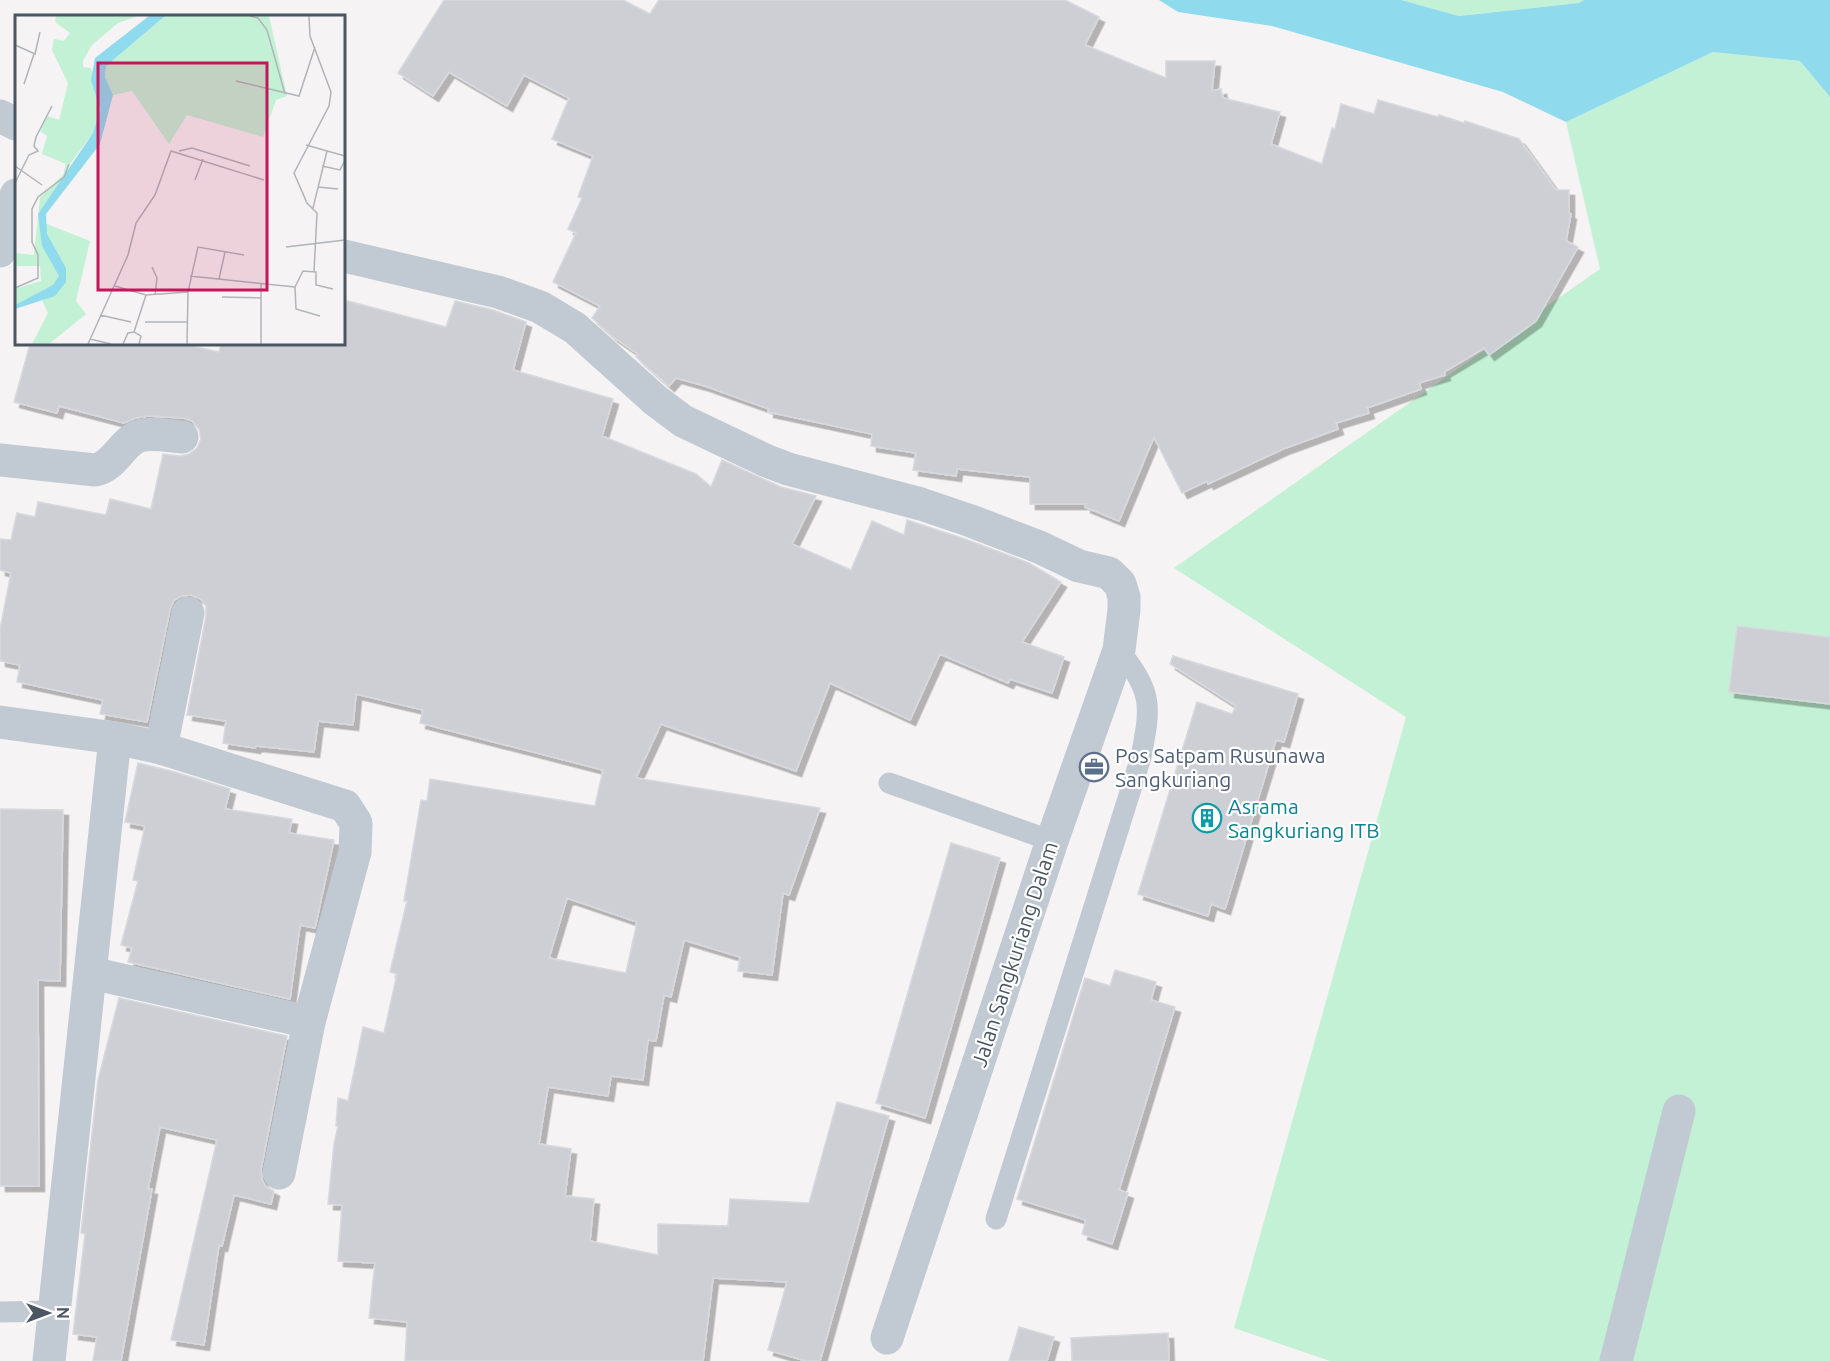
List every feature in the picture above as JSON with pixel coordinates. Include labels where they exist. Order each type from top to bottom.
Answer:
[{"type":"street","points":[[0,116],[15,124]]},
{"type":"street","points":[[0,251],[15,198]]},
{"type":"street","name":"Jalan Sangkuriang Dalam","points":[[345,256],[498,292],[540,306],[575,328],[683,421],[766,461],[788,469],[921,504],[1010,536],[1079,566],[1109,573],[1120,584],[1124,597],[1119,650],[1052,841],[887,1338]]},
{"type":"street","points":[[0,460],[95,470],[103,469],[136,437],[148,435],[182,438]]},
{"type":"street","points":[[161,748],[188,613]]},
{"type":"street","points":[[0,722],[115,738],[161,748],[345,806],[356,823],[355,852],[309,1022],[279,1173]]},
{"type":"street","points":[[49,1361],[115,738]]},
{"type":"street","points":[[91,972],[309,1022]]},
{"type":"street","points":[[1616,1361],[1678,1111]]},
{"type":"lane","points":[[996,1219],[1142,757],[1149,719],[1146,692],[1133,668],[1119,650]]},
{"type":"lane","points":[[889,783],[1052,841]]},
{"type":"lane","points":[[0,1312],[56,1311]]},
{"type":"green space","points":[[1401,0],[1584,0],[1579,3],[1459,16]]},
{"type":"green space","points":[[1713,52],[1800,61],[1830,97],[1830,1361],[1330,1361],[1234,1328],[1406,717],[1174,568],[1600,269],[1566,122]]},
{"type":"water","points":[[1159,0],[1401,0],[1459,16],[1579,3],[1584,0],[1830,0],[1830,97],[1800,61],[1713,52],[1566,122],[1503,92],[1272,26],[1178,12]]},
{"type":"building","points":[[444,0],[623,0],[650,14],[659,0],[1065,0],[1099,17],[1085,45],[1166,78],[1166,61],[1215,61],[1212,91],[1221,89],[1223,98],[1280,112],[1271,144],[1322,164],[1332,128],[1335,129],[1341,104],[1374,114],[1378,100],[1438,117],[1439,115],[1464,123],[1465,121],[1519,139],[1556,190],[1569,190],[1569,213],[1571,214],[1566,241],[1578,247],[1536,321],[1489,355],[1484,348],[1444,372],[1445,375],[1419,383],[1421,389],[1367,408],[1369,413],[1336,423],[1338,429],[1283,449],[1208,484],[1207,481],[1182,493],[1154,437],[1119,521],[1085,507],[1086,504],[1030,504],[1030,477],[957,469],[956,476],[913,470],[916,453],[871,446],[872,434],[768,412],[769,409],[676,378],[669,386],[656,375],[636,357],[638,354],[613,337],[592,318],[600,306],[553,282],[576,233],[568,229],[582,198],[578,197],[593,156],[552,139],[569,98],[524,75],[507,106],[449,72],[433,96],[398,73]]},
{"type":"building","points":[[345,300],[446,327],[455,301],[493,310],[526,322],[513,370],[613,399],[602,436],[696,474],[711,487],[722,460],[781,487],[816,496],[792,544],[851,570],[872,521],[904,535],[907,520],[1029,563],[1061,582],[1022,642],[1064,657],[1052,693],[1010,679],[1008,683],[940,654],[910,720],[830,683],[796,771],[661,724],[636,778],[820,808],[789,895],[783,893],[772,975],[738,971],[740,957],[684,940],[671,997],[664,995],[656,1041],[648,1040],[643,1080],[611,1076],[608,1096],[548,1087],[539,1144],[571,1149],[565,1196],[594,1199],[590,1241],[658,1255],[658,1224],[728,1226],[730,1199],[809,1203],[837,1102],[889,1116],[820,1361],[806,1361],[768,1350],[787,1282],[713,1278],[703,1361],[405,1361],[407,1322],[369,1318],[375,1263],[338,1261],[342,1205],[328,1204],[338,1126],[336,1126],[338,1098],[348,1101],[363,1027],[384,1033],[397,974],[390,972],[407,901],[404,901],[421,800],[427,801],[430,779],[595,806],[603,770],[420,723],[423,710],[356,694],[353,725],[318,721],[314,752],[256,746],[255,748],[223,743],[226,721],[187,715],[206,616],[206,606],[201,599],[191,595],[181,596],[174,600],[170,609],[147,722],[100,714],[103,700],[17,682],[20,665],[0,661],[0,629],[11,573],[0,570],[0,539],[11,540],[17,513],[35,517],[38,502],[106,515],[110,499],[151,509],[163,454],[180,456],[189,454],[197,448],[201,439],[199,429],[192,421],[184,418],[148,416],[124,423],[59,406],[57,413],[14,402],[30,345],[188,345],[219,352],[221,345],[345,345]],"holes":[[[567,898],[637,922],[626,973],[549,958]]]},
{"type":"building","points":[[1737,626],[1830,637],[1830,704],[1729,692]]},
{"type":"building","name":"Asrama Sangkuriang ITB","points":[[1173,656],[1298,694],[1284,742],[1276,740],[1225,909],[1211,904],[1208,916],[1138,894],[1197,702],[1232,714],[1236,706],[1170,664]]},
{"type":"building","points":[[138,763],[230,789],[225,809],[292,819],[289,833],[334,840],[315,928],[300,925],[290,999],[128,962],[132,948],[121,945],[138,881],[133,880],[145,826],[125,822]]},
{"type":"building","points":[[0,809],[63,810],[60,981],[38,980],[39,1186],[0,1186]]},
{"type":"building","points":[[951,843],[1000,858],[925,1118],[876,1103]]},
{"type":"building","points":[[1115,970],[1156,982],[1151,1000],[1175,1007],[1119,1190],[1128,1193],[1112,1244],[1082,1234],[1086,1220],[1017,1199],[1085,978],[1110,986]]},
{"type":"building","points":[[119,998],[287,1036],[261,1169],[262,1180],[266,1187],[274,1191],[271,1204],[234,1195],[222,1246],[219,1245],[204,1345],[171,1340],[217,1140],[160,1127],[148,1189],[152,1189],[121,1361],[93,1361],[97,1337],[73,1334],[85,1234],[81,1233],[98,1080]]},
{"type":"building","points":[[1019,1327],[1054,1337],[1047,1361],[1009,1361]]},
{"type":"building","points":[[1168,1333],[1169,1361],[1072,1361],[1071,1338]]},
{"type":"place","name":"Pos Satpam Rusunawa Sangkuriang","points":[[1094,767]]},
{"type":"place","name":"Asrama Sangkuriang ITB","points":[[1207,818]]}]
